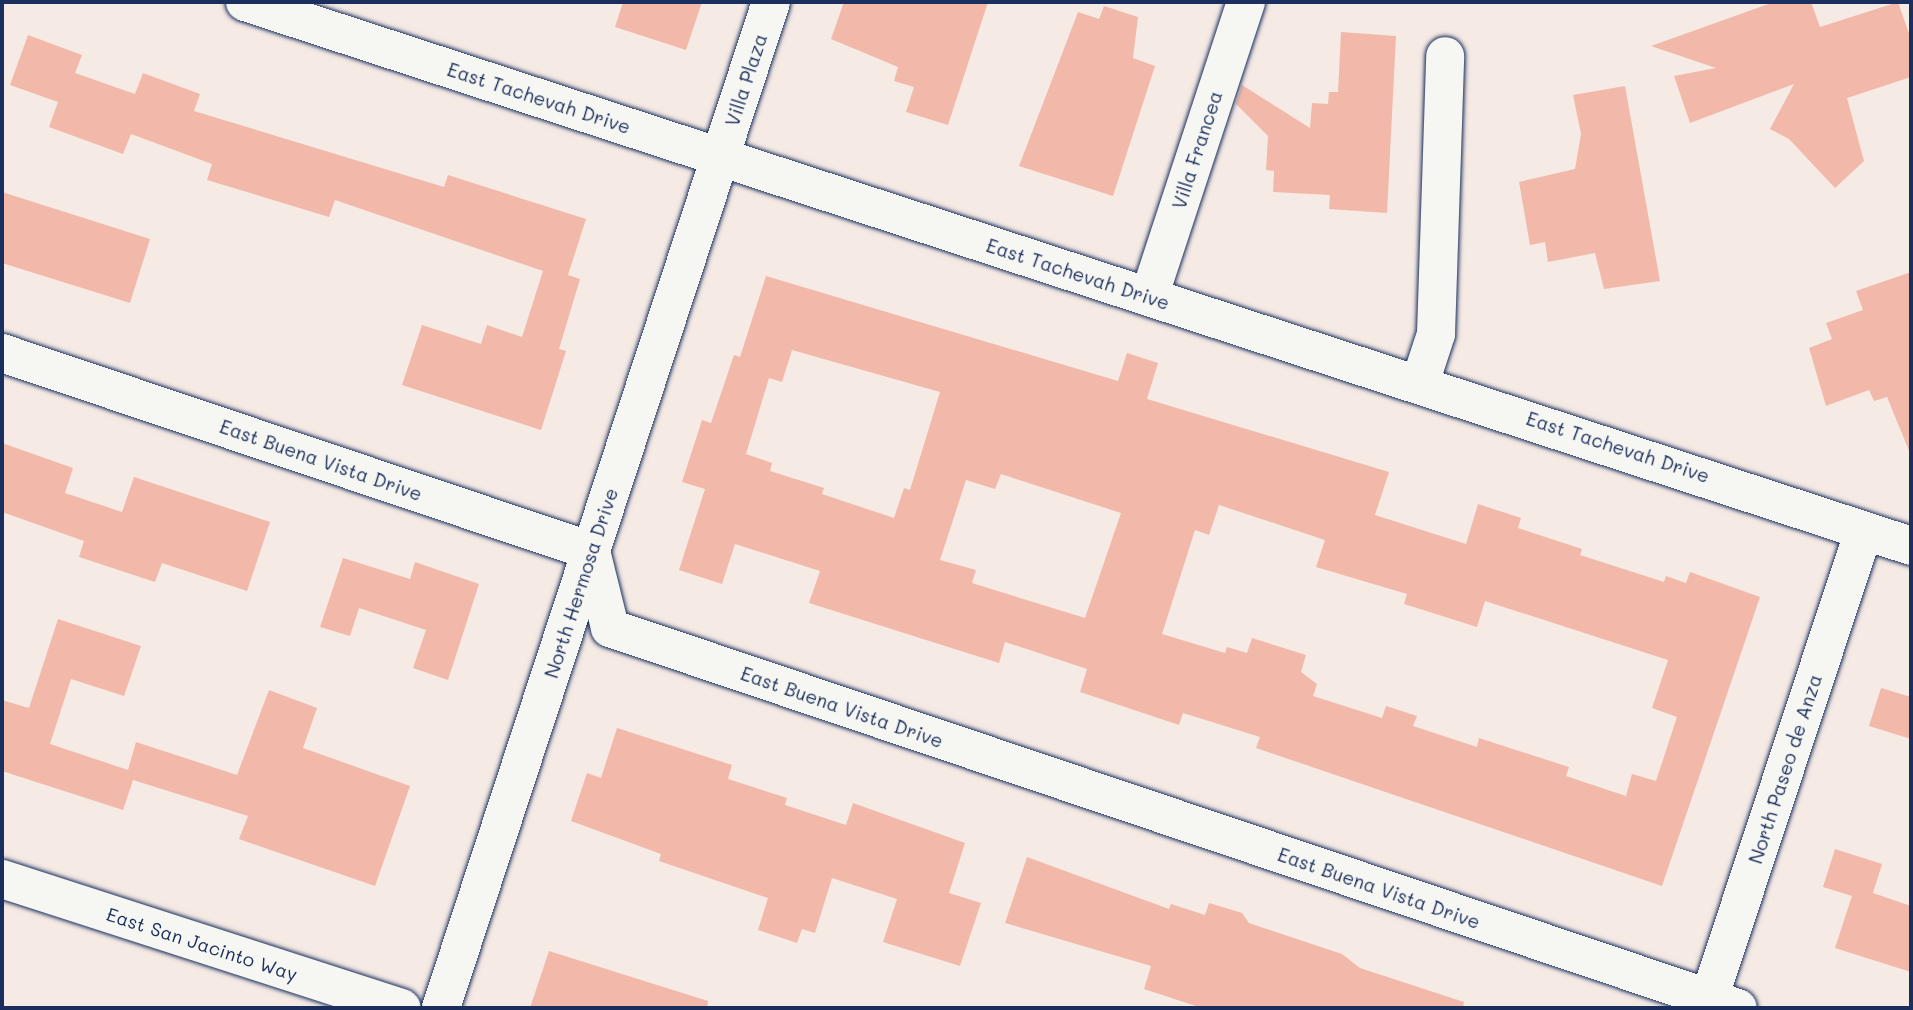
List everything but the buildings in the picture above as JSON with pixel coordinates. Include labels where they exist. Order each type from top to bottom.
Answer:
[{"type":"street","name":"Villa Plaza","points":[[721,158],[771,2]]},
{"type":"street","name":"Villa Francea","points":[[1149,297],[1245,2]]},
{"type":"street","name":"East Tachevah Drive","points":[[260,4],[721,158],[1420,383],[1911,546]]},
{"type":"street","points":[[1420,383],[1436,334],[1444,56]]},
{"type":"street","name":"North Hermosa Drive","points":[[441,1008],[721,158]]},
{"type":"street","name":"East Buena Vista Drive","points":[[2,353],[591,551],[610,628],[1718,1005]]},
{"type":"street","name":"North Paseo de Anza","points":[[1718,1005],[1864,530]]},
{"type":"street","name":"East San Jacinto Way","points":[[2,879],[402,1008]]}]
